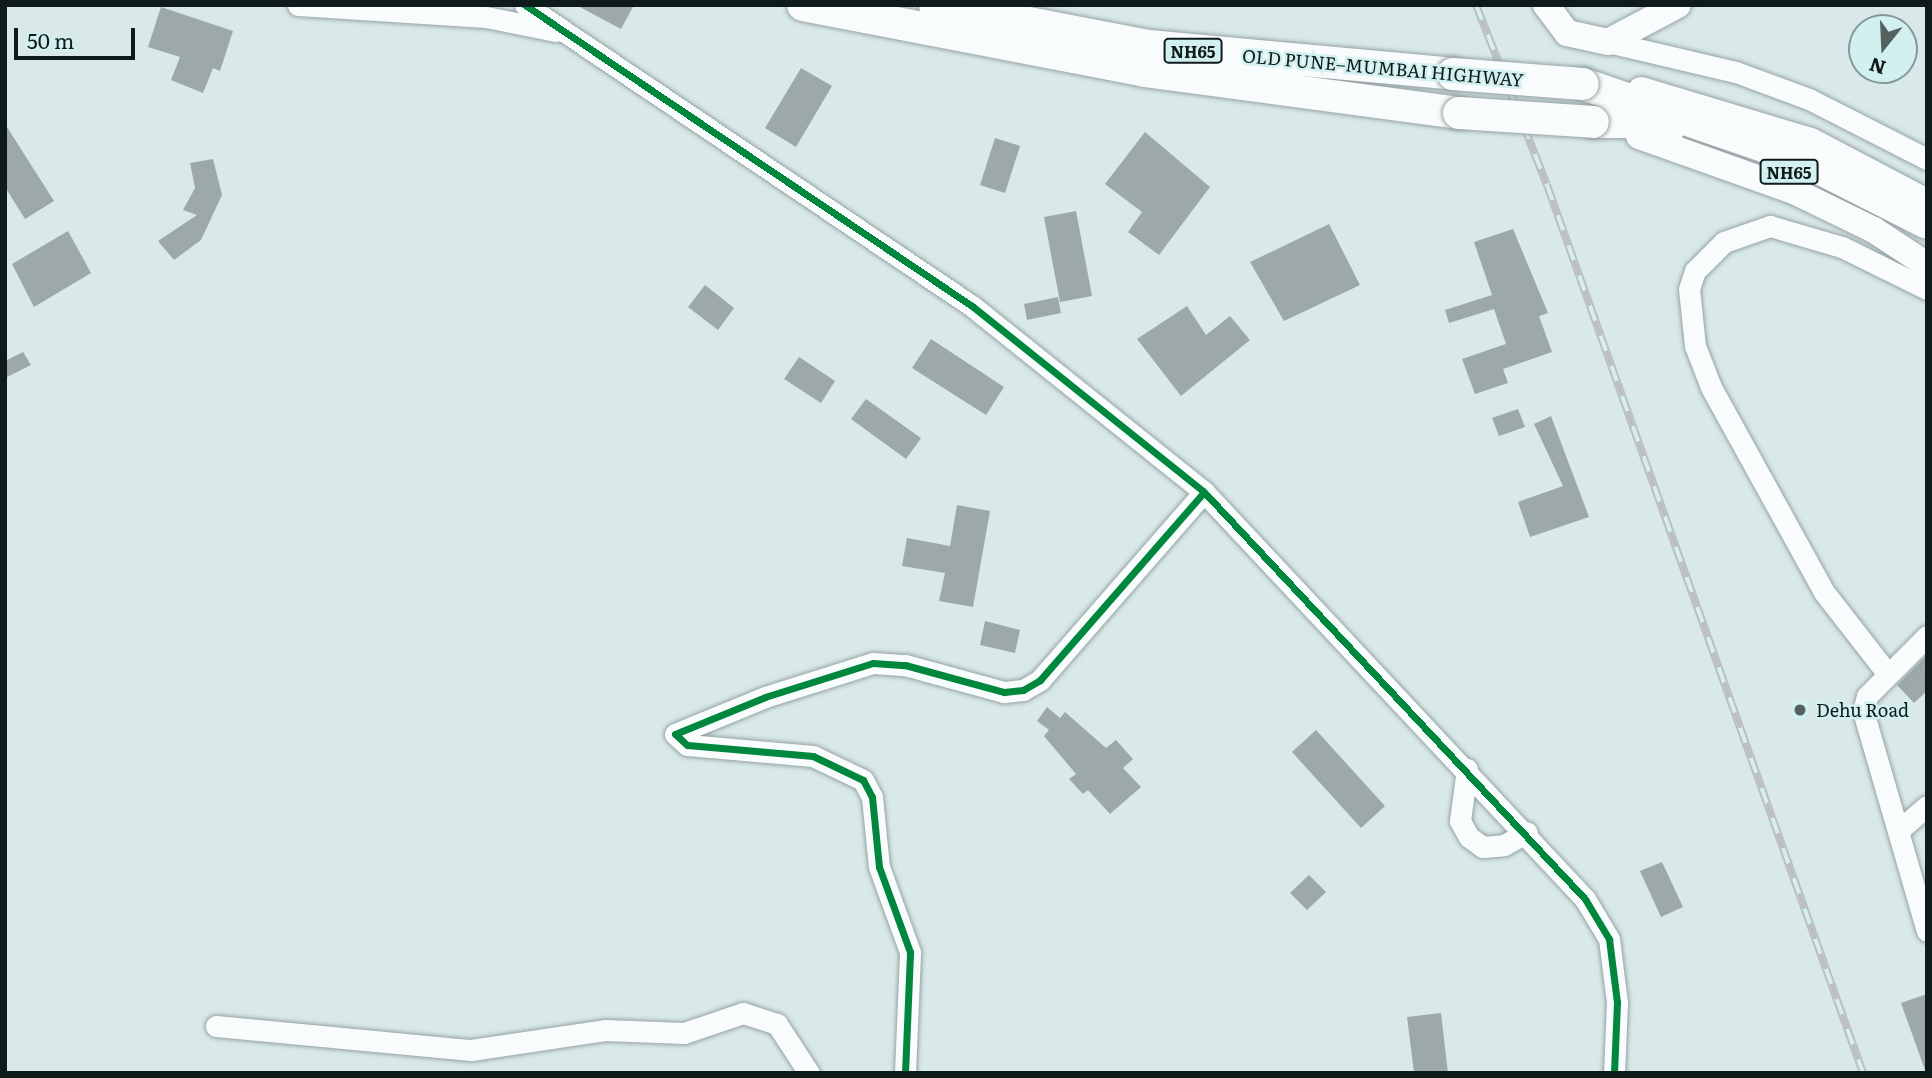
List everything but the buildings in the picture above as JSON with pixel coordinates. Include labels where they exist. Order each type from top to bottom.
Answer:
[{"type":"highway","name":"OLD PUNE–MUMBAI HIGHWAY","points":[[803,5],[1272,90],[1459,113],[1593,122]]},
{"type":"highway","name":"OLD PUNE–MUMBAI HIGHWAY","points":[[935,5],[1148,46],[1583,84]]},
{"type":"highway","name":"NH65","points":[[1583,84],[1642,113],[1777,166],[1877,214],[1927,246]]},
{"type":"highway","name":"NH65","points":[[1593,122],[1642,113],[1801,159],[1927,223]]},
{"type":"main road","points":[[1546,5],[1567,33],[1608,42],[1678,5]]},
{"type":"main road","points":[[1583,84],[1632,87],[1755,121],[1822,146],[1927,202]]},
{"type":"main road","points":[[1593,122],[1796,192],[1874,230],[1927,265]]},
{"type":"street","points":[[298,5],[486,17],[570,34]]},
{"type":"street","points":[[525,5],[972,306],[1204,492],[1527,832],[1585,899],[1609,939],[1617,1002],[1614,1073]]},
{"type":"street","points":[[1608,42],[1736,72],[1797,94],[1927,159]]},
{"type":"street","points":[[1887,673],[1824,592],[1711,387],[1695,346],[1689,289],[1695,271],[1724,242],[1770,226],[1842,247],[1927,289]]},
{"type":"street","points":[[905,1073],[910,952],[879,867],[872,797],[863,780],[813,755],[687,745],[675,734],[765,697],[873,663],[905,665],[1004,692],[1023,690],[1040,680],[1204,492]]},
{"type":"street","points":[[1926,929],[1863,711],[1867,696],[1887,673],[1927,636]]},
{"type":"street","points":[[1467,769],[1460,821],[1469,837],[1483,847],[1494,846],[1527,832]]},
{"type":"street","points":[[1898,831],[1927,806]]},
{"type":"street","points":[[216,1026],[471,1050],[605,1030],[684,1033],[743,1013],[778,1024],[809,1073]]},
{"type":"railway","points":[[1476,5],[1547,185],[1863,1073]]},
{"type":"cycle path","points":[[525,5],[972,306],[1204,492],[1585,899],[1609,939],[1617,1002],[1614,1073]]},
{"type":"cycle path","points":[[905,1073],[910,952],[879,867],[872,797],[863,780],[813,756],[687,745],[675,734],[765,697],[873,663],[905,665],[1004,692],[1023,690],[1040,680],[1204,492]]},
{"type":"place","name":"Dehu Road","points":[[1800,710]]}]
